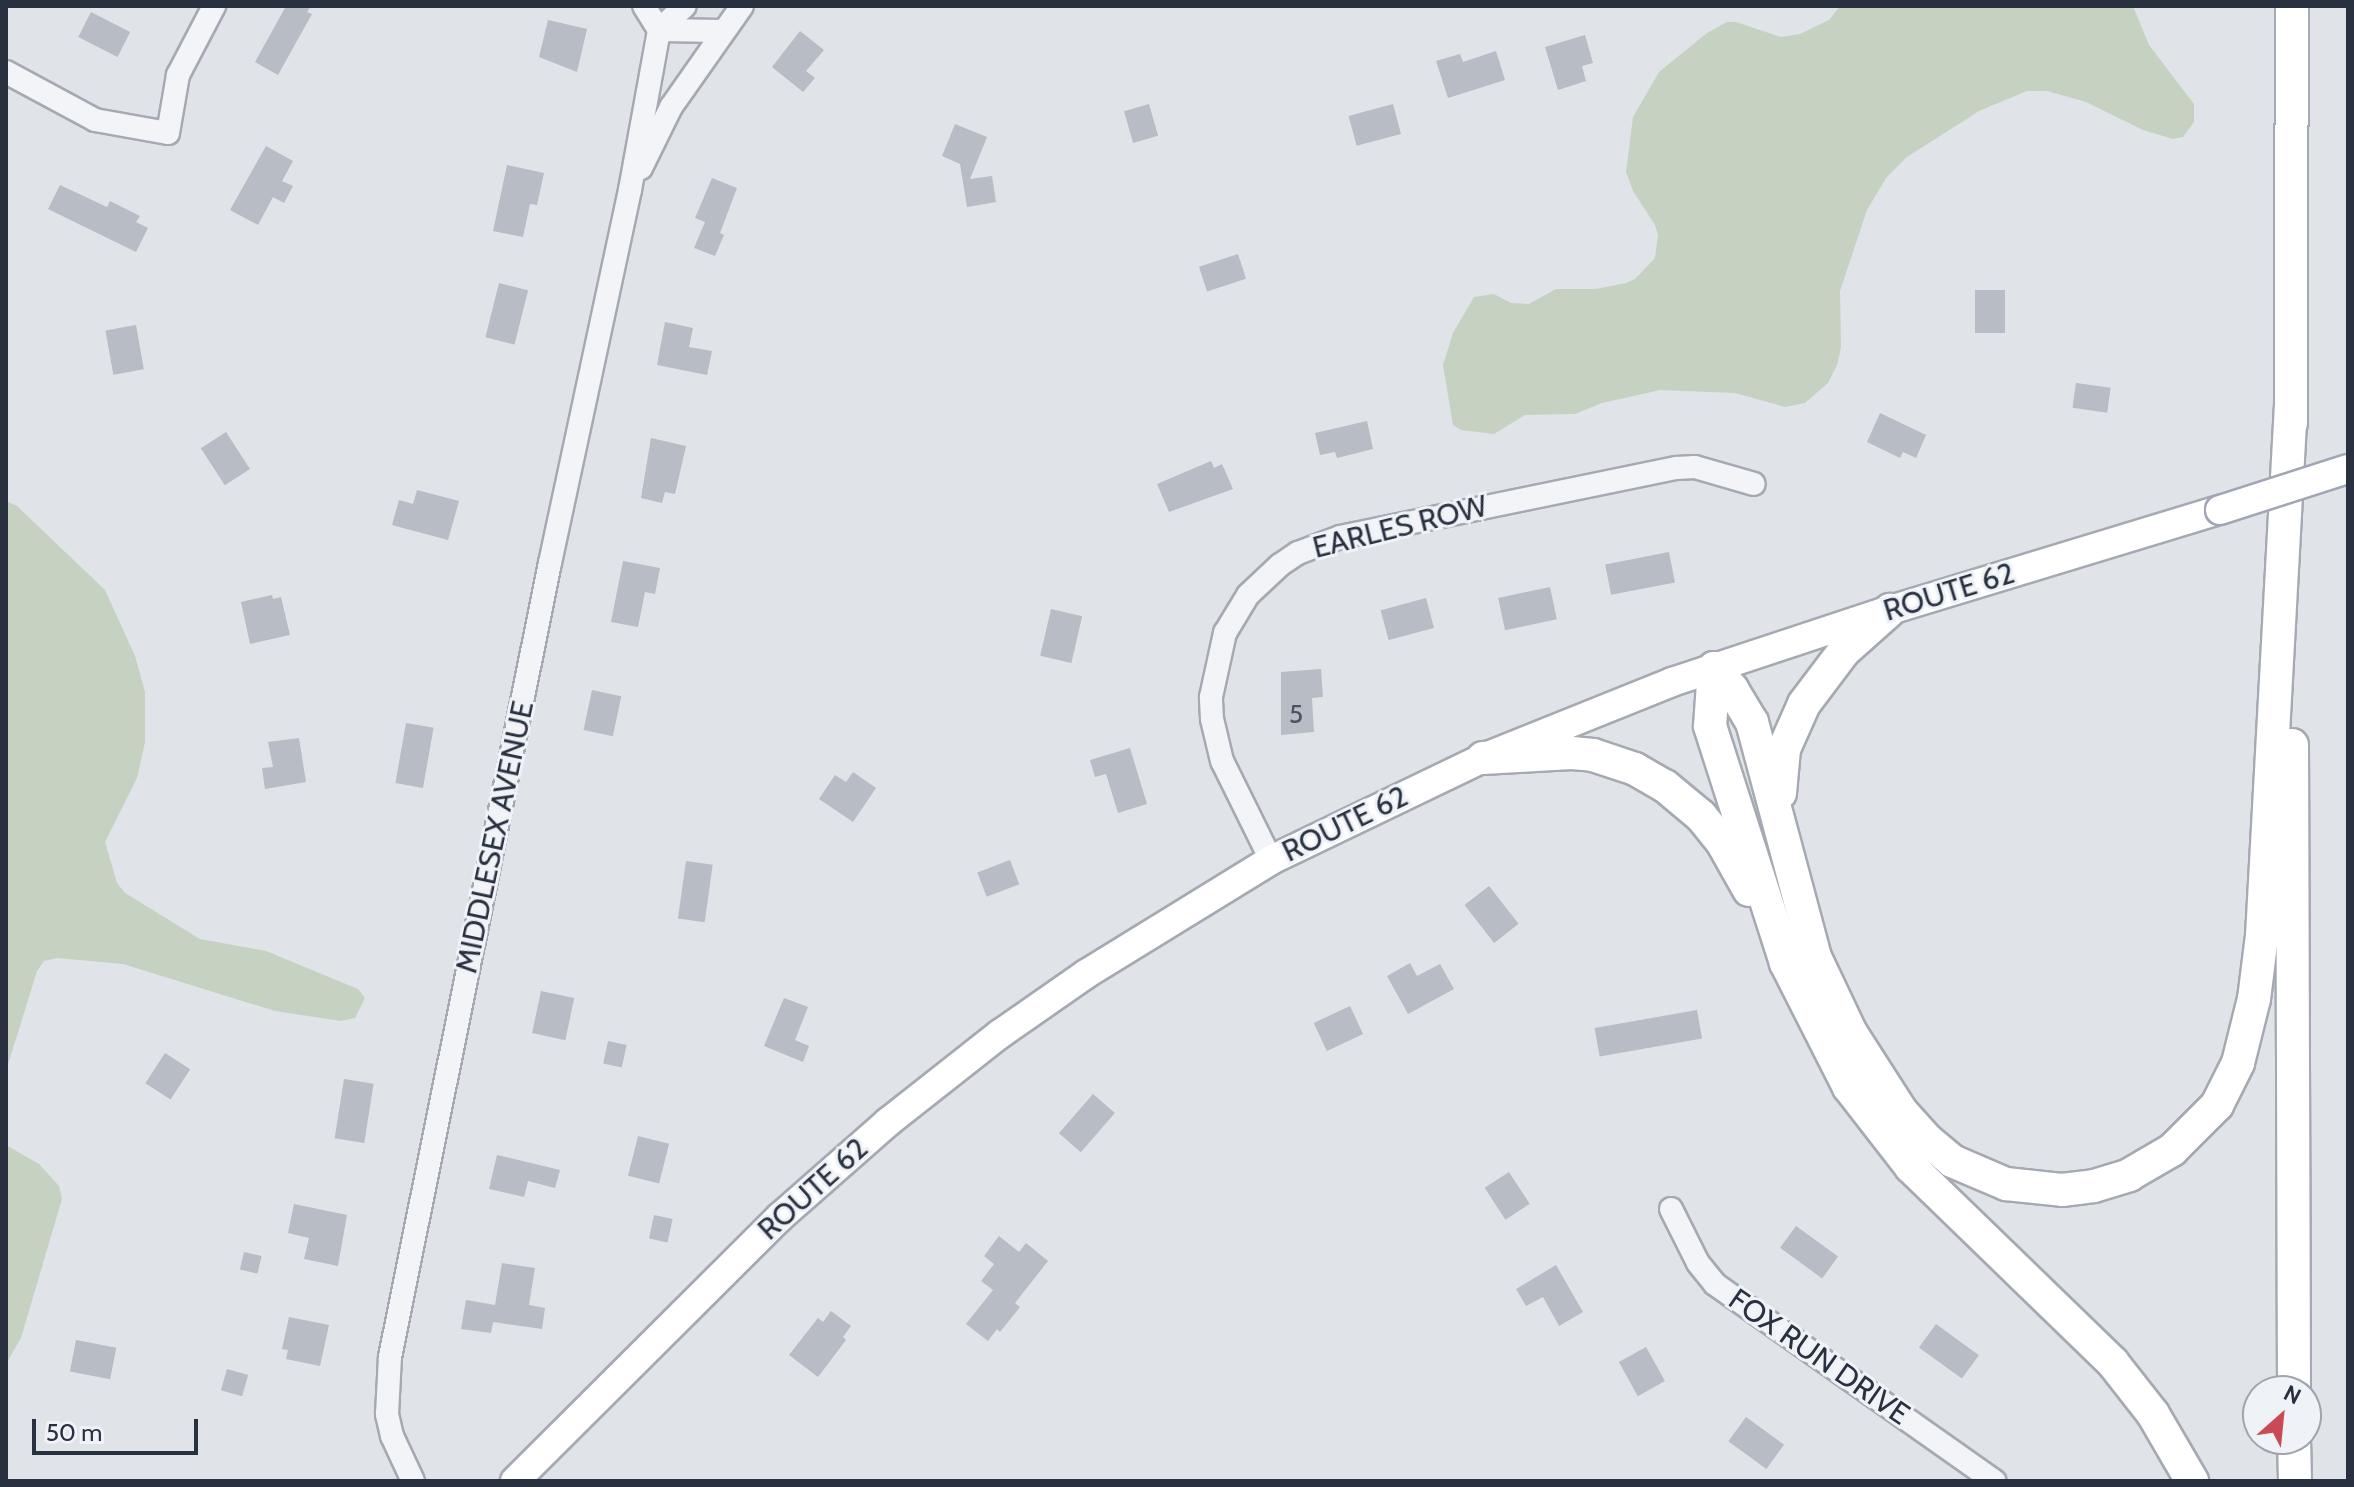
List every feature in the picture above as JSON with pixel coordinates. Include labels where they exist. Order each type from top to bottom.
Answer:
[{"type":"highway","points":[[2292,6],[2294,1375]]},
{"type":"highway","points":[[1714,668],[1745,707],[1752,722],[1779,812],[1806,931],[1836,1003],[1887,1092],[1936,1148],[1952,1161],[1990,1179],[2042,1190],[2078,1188],[2111,1181],[2172,1150],[2207,1117],[2224,1092],[2242,1050],[2256,989],[2291,404]]},
{"type":"highway","points":[[1779,812],[1784,749],[1804,704],[1844,651],[1890,610]]},
{"type":"highway","points":[[1714,668],[1710,726],[1786,963]]},
{"type":"highway","points":[[1483,758],[1554,753],[1593,755],[1635,769],[1665,786],[1701,816],[1722,842],[1849,1087],[1887,1139],[1955,1211],[2099,1347],[2153,1414],[2192,1481]]},
{"type":"highway","points":[[2294,1455],[2295,1481]]},
{"type":"main road","name":"ROUTE 62","points":[[515,1481],[780,1217],[888,1122],[1000,1034],[1086,974],[1271,860],[1483,758],[1582,716],[1714,668],[1890,610],[2348,469]]},
{"type":"street","points":[[6,72],[95,120],[168,133],[178,75],[214,6]]},
{"type":"street","points":[[644,6],[659,30]]},
{"type":"street","points":[[659,30],[685,6]]},
{"type":"street","name":"MIDDLESEX AVENUE","points":[[630,190],[671,107],[742,6]]},
{"type":"street","points":[[659,30],[722,31]]},
{"type":"street","name":"MIDDLESEX AVENUE","points":[[413,1481],[389,1425],[386,1400],[390,1357],[562,507],[630,190],[659,30]]},
{"type":"street","name":"EARLES ROW","points":[[1271,860],[1222,761],[1214,730],[1211,697],[1213,675],[1225,633],[1248,595],[1280,565],[1318,543],[1340,537],[1677,468],[1701,469],[1754,484]]},
{"type":"street","name":"FOX RUN DRIVE","points":[[1671,1209],[1698,1263],[1715,1284],[1994,1481]]},
{"type":"green space","points":[[1840,6],[2133,6],[2149,45],[2194,104],[2194,122],[2183,137],[2173,139],[2143,130],[2086,102],[2047,91],[2027,91],[1979,111],[1907,157],[1886,178],[1867,210],[1840,291],[1841,347],[1837,365],[1828,383],[1805,403],[1785,407],[1735,393],[1660,390],[1602,403],[1575,414],[1525,415],[1494,434],[1461,430],[1453,425],[1443,365],[1453,333],[1474,297],[1494,294],[1511,303],[1529,304],[1556,289],[1596,289],[1626,283],[1635,279],[1655,258],[1658,235],[1655,225],[1633,191],[1626,172],[1633,117],[1659,72],[1707,33],[1727,22],[1736,22],[1781,37],[1800,34],[1829,20]]},
{"type":"green space","points":[[6,501],[17,506],[105,590],[135,656],[145,692],[145,742],[137,778],[105,842],[117,883],[125,893],[200,939],[266,951],[358,989],[365,998],[355,1018],[341,1021],[275,1011],[123,964],[57,958],[44,961],[37,971],[6,1071]]},
{"type":"green space","points":[[6,1145],[39,1164],[59,1186],[62,1199],[21,1338],[6,1364]]},
{"type":"building","points":[[286,6],[311,6],[307,12],[312,14],[278,75],[255,62]]},
{"type":"building","points":[[91,12],[130,32],[117,57],[78,37]]},
{"type":"building","points":[[548,20],[587,29],[577,72],[539,57]]},
{"type":"building","points":[[800,31],[824,50],[806,71],[815,78],[803,92],[772,67]]},
{"type":"building","points":[[1585,35],[1593,63],[1582,66],[1586,81],[1558,90],[1545,47]]},
{"type":"building","points":[[1496,51],[1505,80],[1448,98],[1436,61],[1460,54],[1463,62]]},
{"type":"building","points":[[1149,104],[1158,136],[1133,143],[1124,111]]},
{"type":"building","points":[[1393,104],[1401,134],[1357,146],[1349,116]]},
{"type":"building","points":[[955,124],[987,137],[970,179],[992,176],[996,202],[967,207],[960,164],[942,156]]},
{"type":"building","points":[[266,146],[293,161],[282,181],[293,186],[284,203],[273,197],[258,225],[230,210]]},
{"type":"building","points":[[507,165],[544,173],[537,205],[530,204],[523,237],[493,231]]},
{"type":"building","points":[[712,178],[737,188],[715,256],[694,248],[705,222],[695,218]]},
{"type":"building","points":[[60,185],[107,207],[110,201],[140,216],[136,222],[148,228],[136,252],[48,209]]},
{"type":"building","points":[[1238,254],[1246,279],[1207,291],[1199,267]]},
{"type":"building","points":[[499,283],[528,290],[515,345],[485,337]]},
{"type":"building","points":[[1975,290],[2005,290],[2005,333],[1975,333]]},
{"type":"building","points":[[665,322],[693,328],[689,347],[712,351],[707,375],[657,365]]},
{"type":"building","points":[[136,325],[144,369],[113,375],[105,330]]},
{"type":"building","points":[[2076,383],[2111,388],[2107,413],[2073,408]]},
{"type":"building","points":[[1880,413],[1926,435],[1916,458],[1903,452],[1900,458],[1867,442]]},
{"type":"building","points":[[1367,421],[1373,449],[1337,458],[1335,452],[1320,455],[1315,433]]},
{"type":"building","points":[[226,432],[250,469],[225,485],[201,448]]},
{"type":"building","points":[[651,438],[686,446],[675,494],[665,492],[662,503],[641,498]]},
{"type":"building","points":[[1211,461],[1214,468],[1222,464],[1233,489],[1169,512],[1157,484]]},
{"type":"building","points":[[417,490],[459,501],[448,540],[392,525],[399,500],[413,504]]},
{"type":"building","points":[[1669,552],[1675,582],[1611,595],[1605,564]]},
{"type":"building","points":[[623,561],[660,568],[655,594],[645,592],[638,627],[611,622]]},
{"type":"building","points":[[1550,587],[1557,619],[1505,630],[1498,598]]},
{"type":"building","points":[[272,595],[273,599],[281,597],[290,635],[250,644],[241,602]]},
{"type":"building","points":[[1426,598],[1434,628],[1389,640],[1381,610]]},
{"type":"building","points":[[1051,609],[1082,616],[1071,663],[1040,656]]},
{"type":"building","points":[[1321,669],[1323,697],[1312,698],[1314,732],[1281,735],[1281,672]]},
{"type":"building","points":[[592,690],[621,696],[613,736],[583,730]]},
{"type":"building","points":[[406,723],[434,728],[423,788],[395,783]]},
{"type":"building","points":[[299,738],[306,782],[265,789],[262,768],[273,767],[268,742]]},
{"type":"building","points":[[1130,748],[1147,804],[1118,813],[1106,774],[1095,777],[1090,760]]},
{"type":"building","points":[[853,772],[876,788],[853,822],[819,799],[835,775],[846,782]]},
{"type":"building","points":[[1010,860],[1019,884],[987,897],[977,873]]},
{"type":"building","points":[[686,861],[713,865],[705,922],[678,918]]},
{"type":"building","points":[[1489,886],[1519,924],[1494,943],[1465,905]]},
{"type":"building","points":[[1410,963],[1417,976],[1440,964],[1454,989],[1408,1014],[1387,976]]},
{"type":"building","points":[[541,991],[574,998],[565,1040],[532,1033]]},
{"type":"building","points":[[784,998],[808,1007],[795,1040],[809,1046],[803,1062],[764,1046]]},
{"type":"building","points":[[1350,1006],[1363,1034],[1327,1051],[1314,1023]]},
{"type":"building","points":[[1697,1010],[1702,1039],[1600,1057],[1595,1028]]},
{"type":"building","points":[[608,1041],[627,1045],[622,1067],[603,1063]]},
{"type":"building","points":[[165,1053],[190,1069],[171,1100],[145,1083]]},
{"type":"building","points":[[344,1079],[374,1084],[364,1143],[335,1138]]},
{"type":"building","points":[[1093,1094],[1115,1113],[1081,1152],[1059,1133]]},
{"type":"building","points":[[638,1136],[669,1144],[659,1184],[628,1176]]},
{"type":"building","points":[[497,1155],[560,1170],[555,1188],[528,1181],[524,1197],[489,1189]]},
{"type":"building","points":[[1509,1172],[1530,1204],[1505,1220],[1485,1188]]},
{"type":"building","points":[[294,1204],[347,1215],[338,1266],[304,1259],[309,1238],[288,1233]]},
{"type":"building","points":[[654,1215],[673,1219],[668,1242],[649,1238]]},
{"type":"building","points":[[1796,1226],[1838,1257],[1822,1278],[1780,1248]]},
{"type":"building","points":[[999,1236],[1019,1252],[1026,1243],[1048,1261],[1015,1303],[1020,1307],[1000,1332],[997,1329],[988,1341],[966,1324],[993,1290],[981,1281],[994,1264],[984,1256]]},
{"type":"building","points":[[244,1252],[262,1256],[257,1274],[240,1270]]},
{"type":"building","points":[[502,1263],[535,1268],[529,1305],[545,1308],[542,1329],[493,1322],[491,1333],[461,1329],[466,1300],[495,1305]]},
{"type":"building","points":[[1556,1265],[1583,1312],[1559,1326],[1543,1297],[1526,1306],[1516,1289]]},
{"type":"building","points":[[831,1311],[851,1326],[843,1337],[846,1340],[818,1377],[789,1355],[818,1318],[823,1322]]},
{"type":"building","points":[[289,1317],[329,1325],[320,1366],[286,1359],[288,1350],[282,1349]]},
{"type":"building","points":[[1936,1324],[1979,1355],[1962,1379],[1919,1347]]},
{"type":"building","points":[[76,1340],[116,1348],[110,1379],[70,1371]]},
{"type":"building","points":[[1646,1347],[1665,1381],[1638,1396],[1619,1362]]},
{"type":"building","points":[[227,1369],[248,1375],[242,1396],[221,1390]]},
{"type":"building","points":[[1746,1417],[1784,1445],[1766,1469],[1728,1441]]}]
